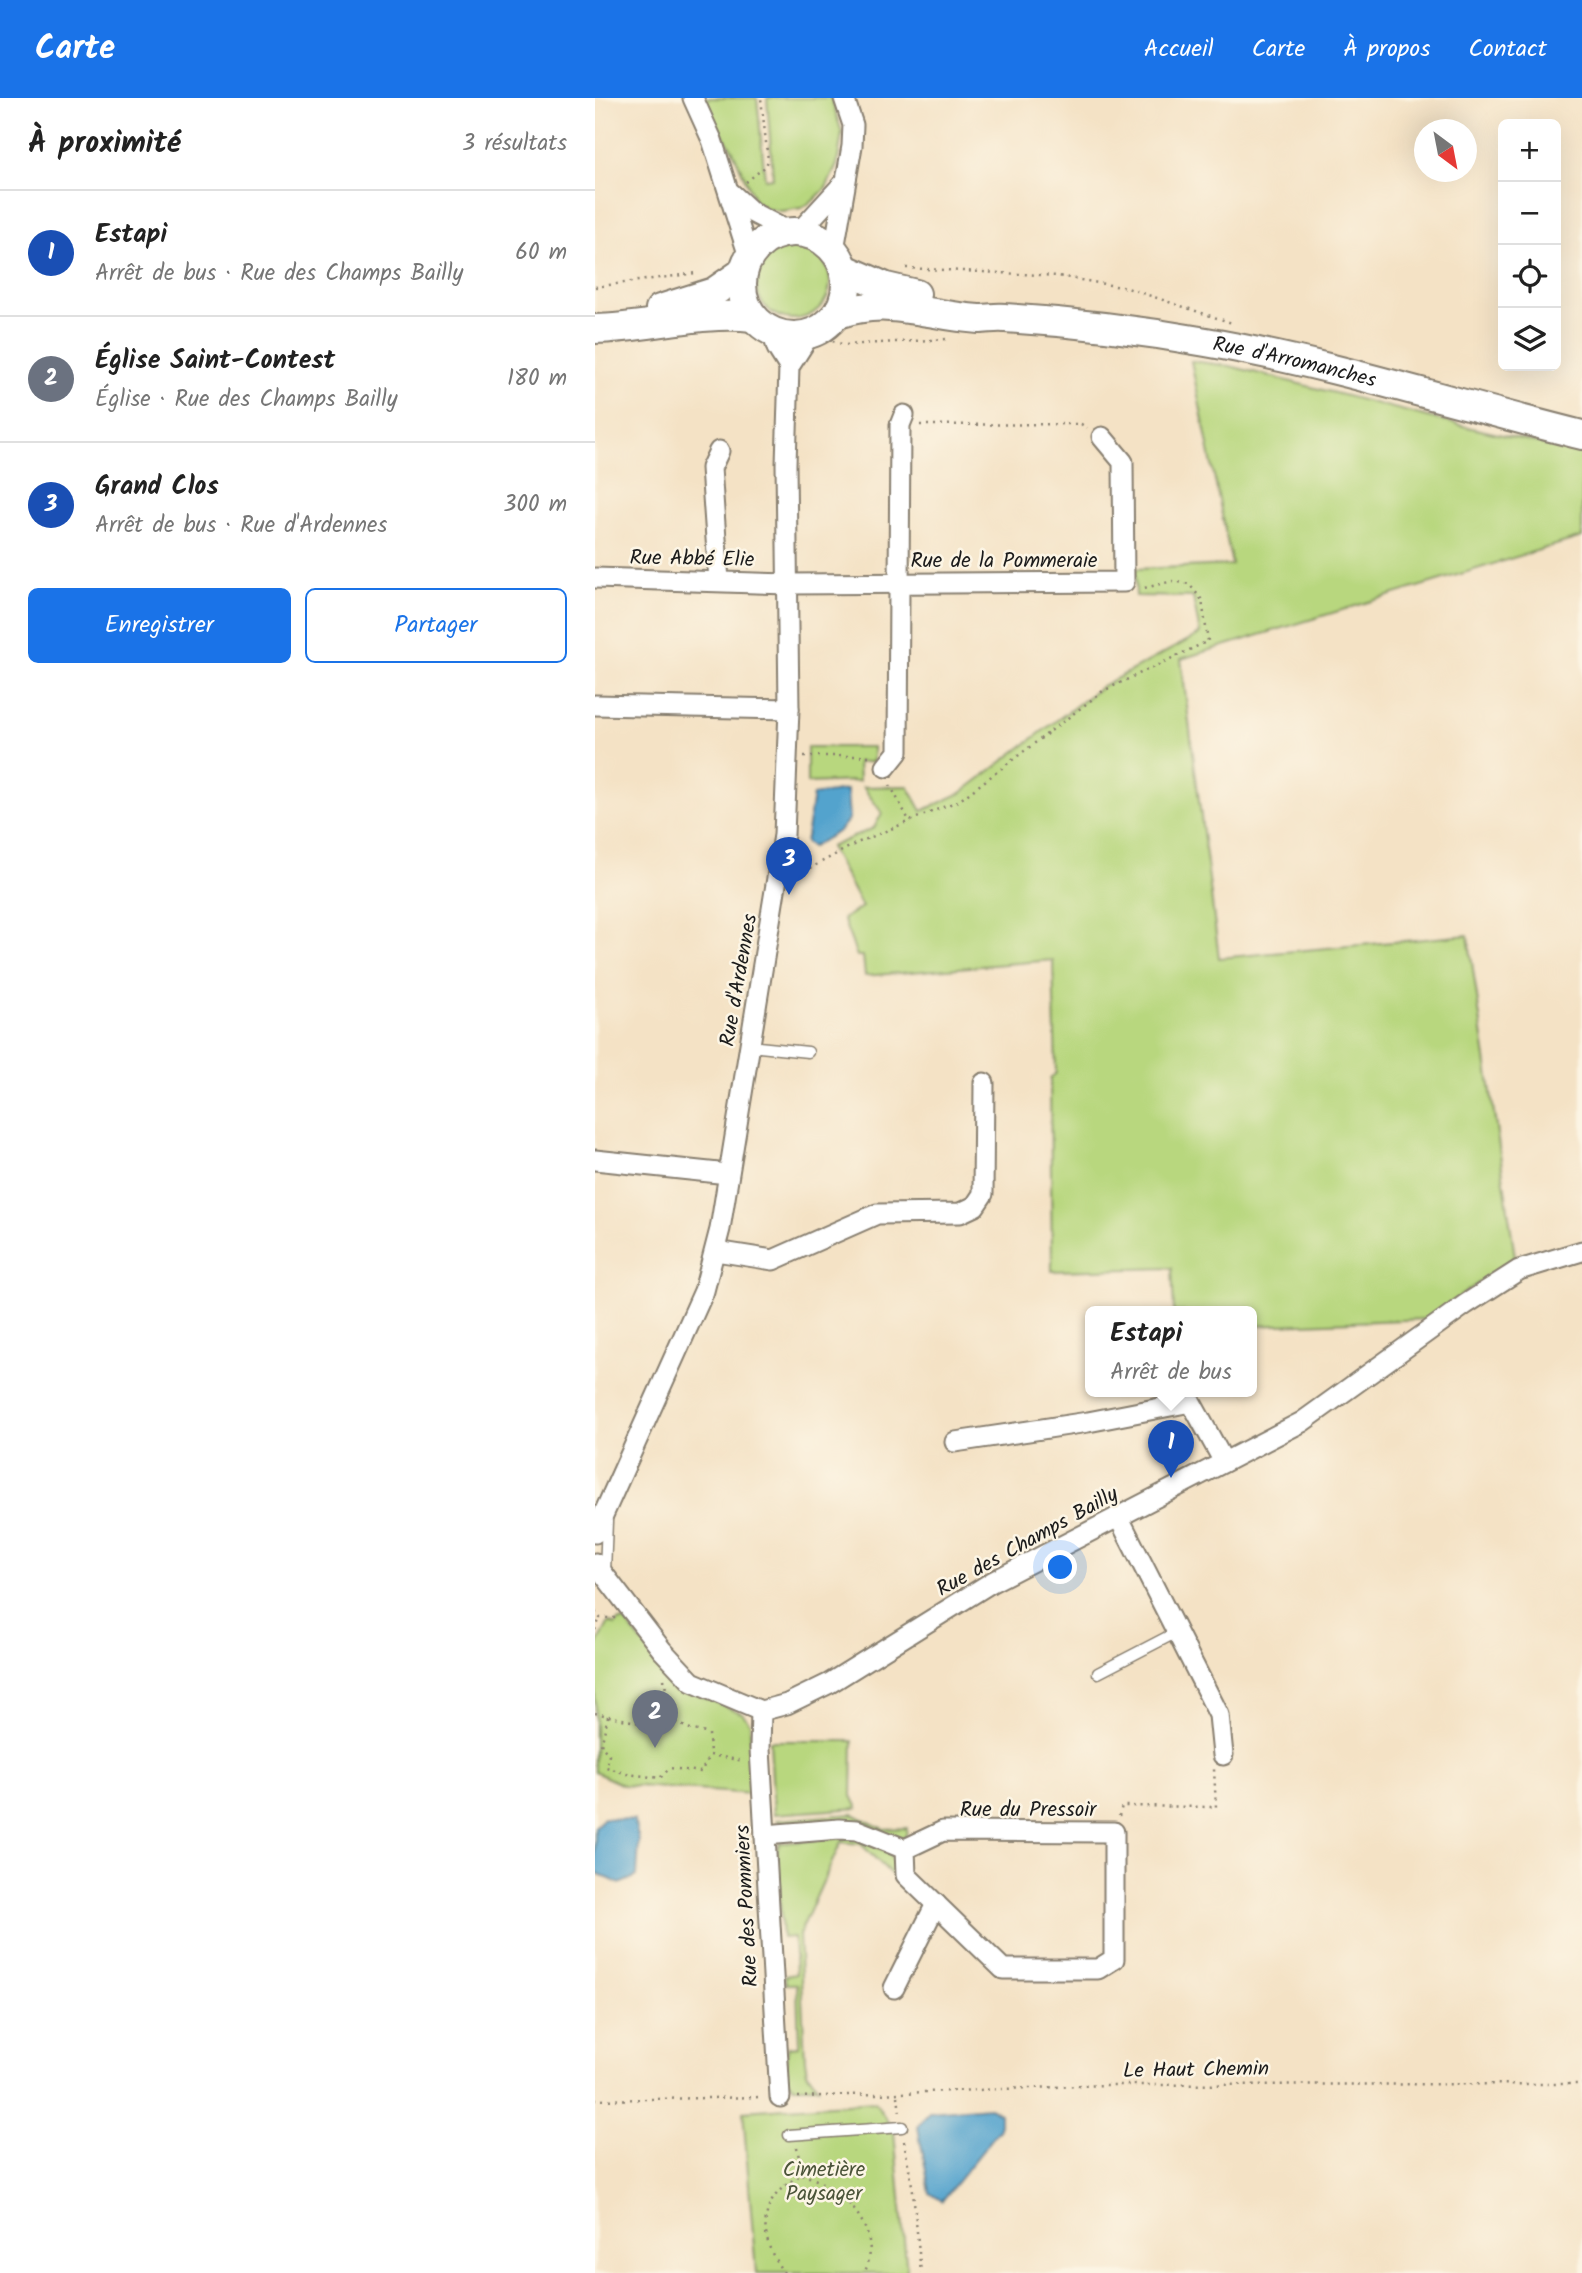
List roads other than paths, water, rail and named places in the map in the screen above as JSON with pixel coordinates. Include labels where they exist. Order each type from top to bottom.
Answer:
[{"type":"main road","points":[[595,318],[627,316],[713,292],[746,265],[766,240],[794,232],[823,240],[839,259],[886,287],[983,309],[1003,318]]},
{"type":"main road","points":[[838,314],[846,292],[839,259]]},
{"type":"main road","points":[[746,265],[744,299],[763,324]]},
{"type":"main road","points":[[595,329],[647,326],[725,315],[763,324],[791,337],[813,333],[838,314],[858,307],[882,304],[980,319],[1003,318]]},
{"type":"main road","name":"Rue d'Arromanches","points":[[1003,318],[1206,342],[1290,359],[1582,435]]},
{"type":"street","points":[[693,98],[731,193],[731,205],[746,265]]},
{"type":"street","points":[[839,259],[843,184],[853,125],[844,98]]},
{"type":"street","points":[[731,193],[753,213],[794,232],[843,184]]},
{"type":"street","name":"Rue d'Ardennes","points":[[595,1533],[704,1291],[716,1251],[778,885],[786,808],[789,709],[789,367],[763,324]]},
{"type":"street","points":[[789,367],[813,333]]},
{"type":"street","name":"Rue de la Pommeraie","points":[[880,761],[898,752],[900,425],[904,415]]},
{"type":"street","name":"Rue de la Pommeraie","points":[[787,584],[1123,582],[1123,463],[1101,437]]},
{"type":"street","points":[[719,451],[711,468],[719,581]]},
{"type":"street","name":"Rue Abbé Elie","points":[[595,578],[787,584]]},
{"type":"street","points":[[595,705],[789,709]]},
{"type":"street","points":[[716,1251],[773,1260],[877,1214],[960,1213],[975,1206],[983,1194],[984,1083]]},
{"type":"street","points":[[595,1160],[728,1174]]},
{"type":"street","name":"Rue des Champs Bailly","points":[[761,1711],[787,1704],[830,1684],[992,1582],[1302,1422],[1519,1270],[1582,1251]]},
{"type":"street","points":[[955,1443],[1191,1402],[1224,1462]]},
{"type":"street","points":[[1118,1516],[1219,1715],[1218,1756]]},
{"type":"street","points":[[600,1569],[662,1650],[692,1682],[761,1711]]},
{"type":"street","name":"Rue des Pommiers","points":[[761,1711],[761,1765],[780,2097]]},
{"type":"street","points":[[765,1835],[857,1830],[905,1849]]},
{"type":"street","name":"Rue du Pressoir","points":[[943,1831],[1114,1832],[1114,1959],[1098,1969],[1003,1969],[906,1875],[905,1849],[943,1831]]},
{"type":"street","points":[[894,1988],[936,1904]]},
{"type":"lane","points":[[749,1045],[808,1052]]},
{"type":"lane","points":[[600,1569],[607,1508]]},
{"type":"lane","points":[[1098,1673],[1177,1632]]},
{"type":"lane","points":[[789,2135],[902,2132]]},
{"type":"water","points":[[847,790],[849,819],[840,830],[812,847],[805,843],[813,795]]},
{"type":"water","points":[[604,1818],[634,1820],[639,1841],[637,1876],[620,1884],[595,1872],[595,1827]]},
{"type":"water","points":[[989,2107],[1000,2113],[1000,2129],[942,2201],[930,2193],[918,2127],[929,2112]]},
{"type":"place","name":"Grand Clos","points":[[789,895]]},
{"type":"place","name":"Estapi","points":[[1171,1478]]},
{"type":"place","name":"Église Saint-Contest","points":[[655,1748]]},
{"type":"park label","name":"Cimetière Paysager","points":[[824,2181]]}]
